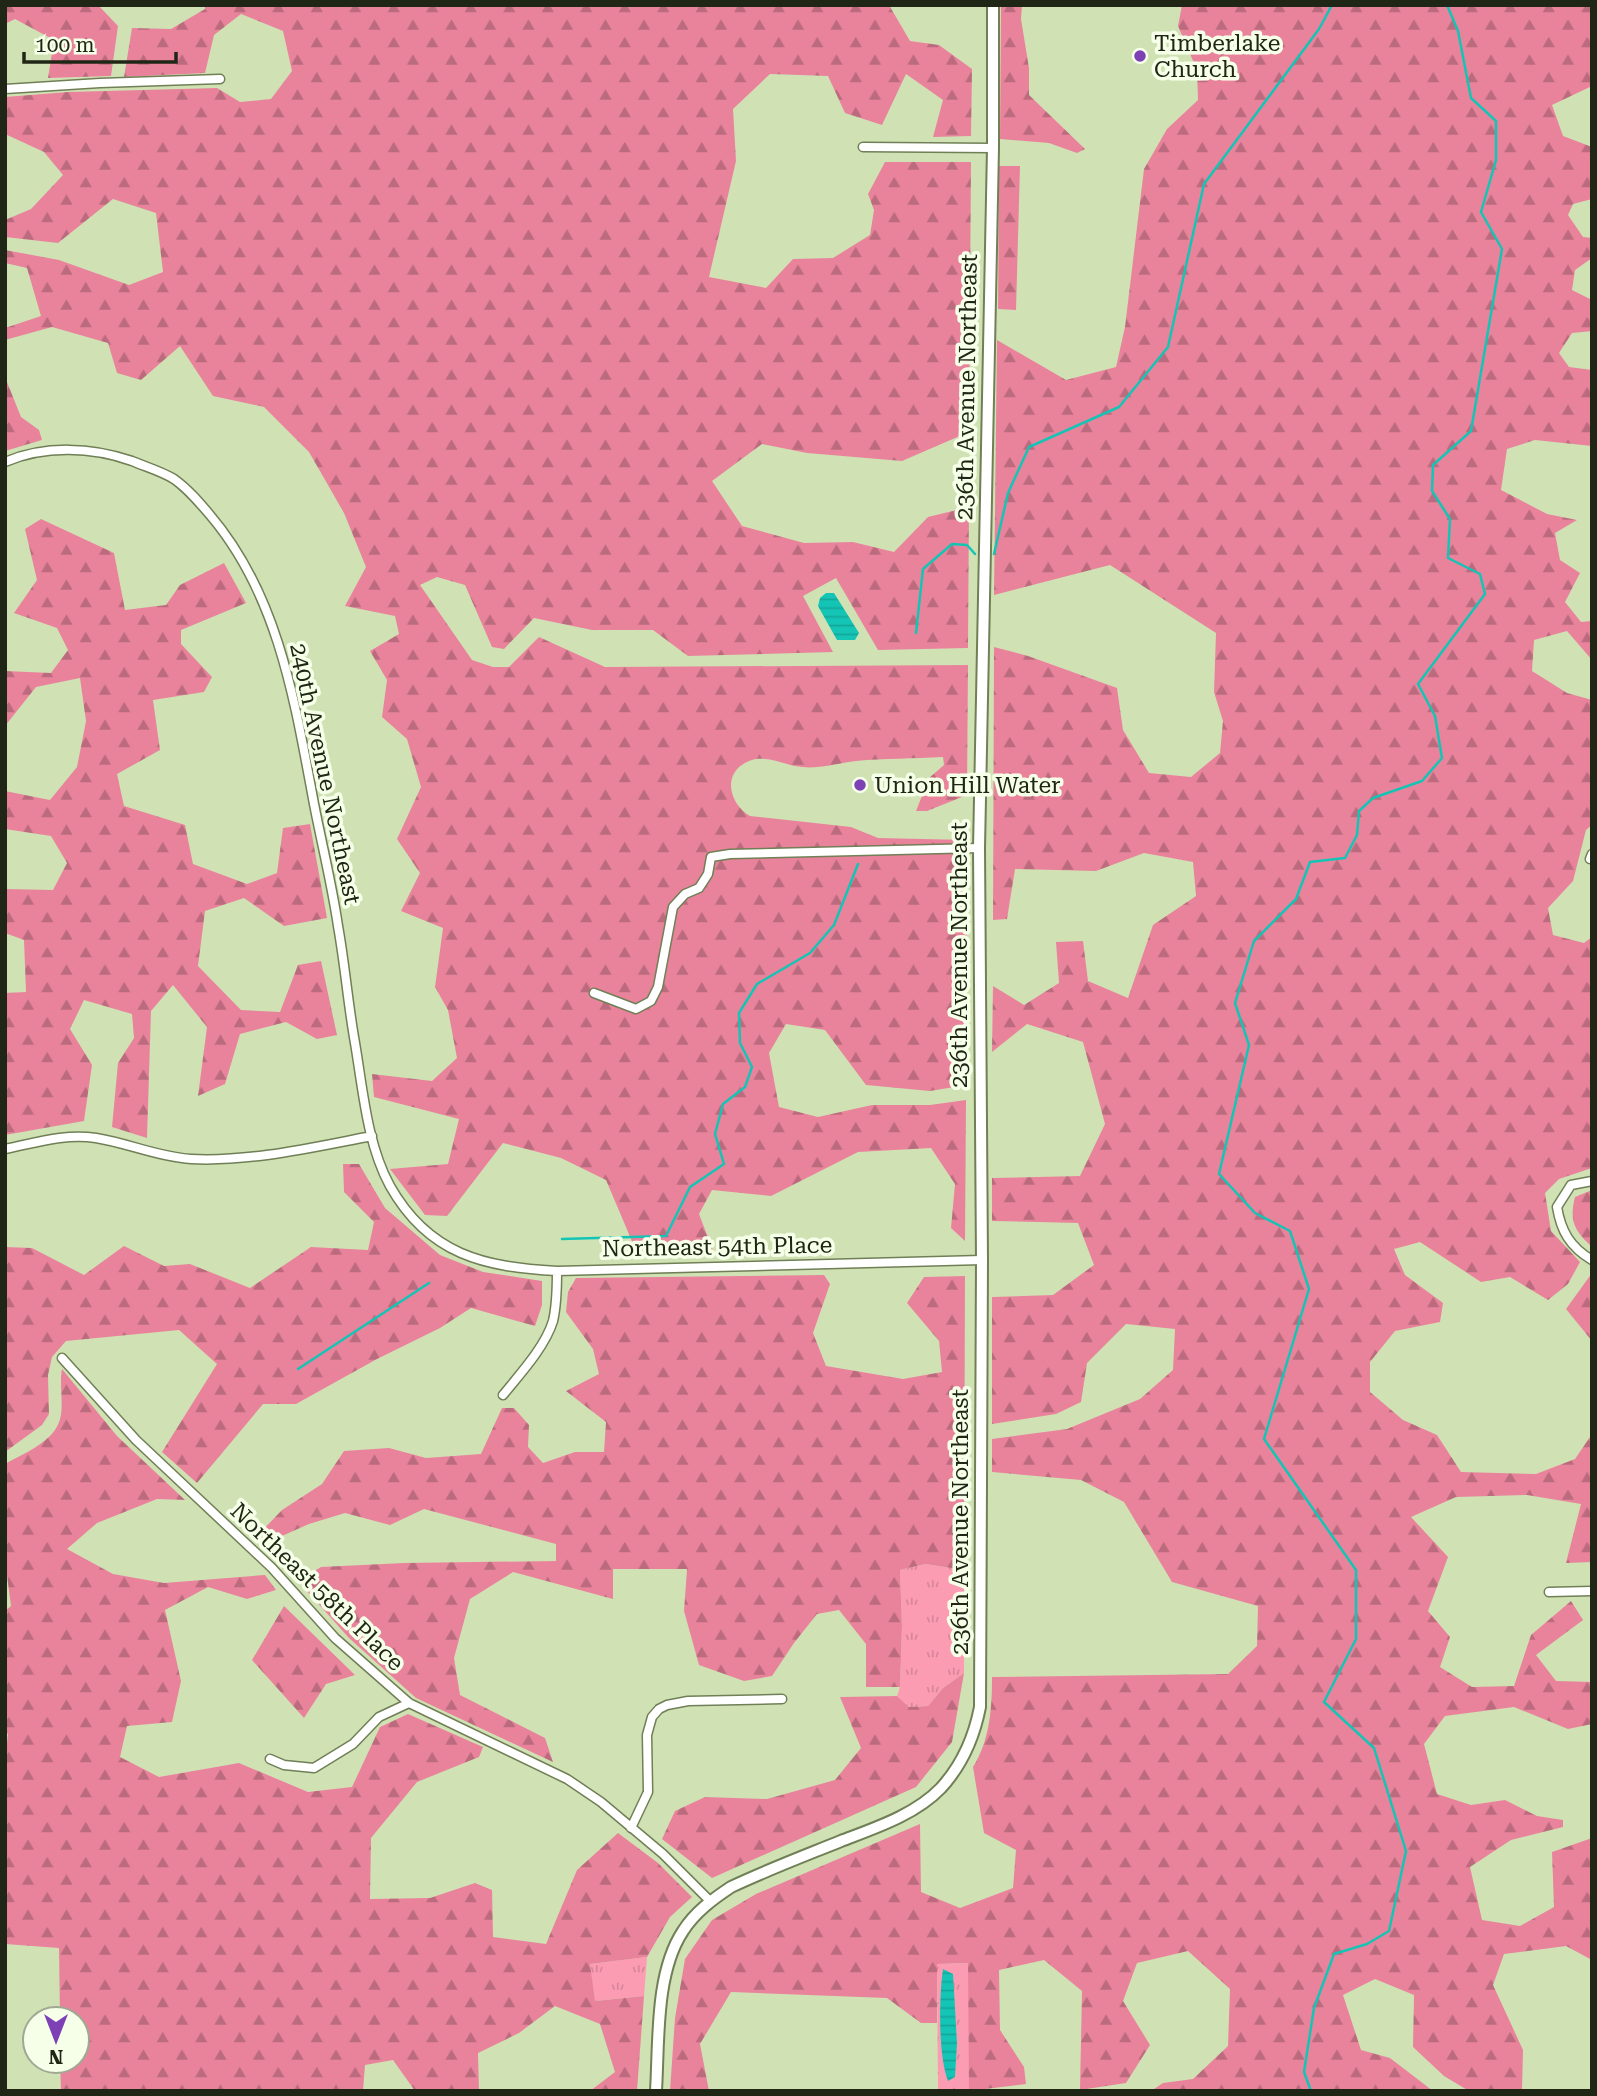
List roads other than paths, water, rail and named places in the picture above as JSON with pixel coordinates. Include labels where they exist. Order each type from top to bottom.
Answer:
[{"type":"street","name":"236th Avenue Northeast","points":[[656,2091],[662,1998],[668,1965],[684,1930],[710,1901],[731,1887],[896,1818],[933,1795],[954,1772],[969,1747],[977,1723],[981,1688],[982,1259],[979,848],[993,148],[992,5]]},
{"type":"street","points":[[5,89],[220,79]]},
{"type":"street","points":[[863,148],[993,148]]},
{"type":"street","name":"240th Avenue Northeast","points":[[5,462],[38,453],[71,450],[121,457],[155,470],[175,480],[196,498],[223,530],[249,572],[282,651],[295,702],[338,926],[349,1009],[372,1136],[379,1160],[390,1185],[406,1209],[431,1235],[454,1252]]},
{"type":"street","points":[[594,993],[636,1009],[651,1001],[658,987],[673,907],[685,894],[699,888],[708,874],[711,857],[730,854],[979,848]]},
{"type":"street","points":[[5,1149],[75,1136],[188,1158],[226,1159],[372,1136]]},
{"type":"street","points":[[1592,1181],[1571,1185],[1557,1207],[1561,1229],[1582,1254],[1592,1260]]},
{"type":"street","name":"Northeast 54th Place","points":[[454,1252],[488,1264],[519,1269],[557,1270],[982,1259]]},
{"type":"street","points":[[503,1395],[530,1362],[552,1323],[557,1298],[557,1270]]},
{"type":"street","name":"Northeast 58th Place","points":[[62,1358],[136,1440],[272,1568],[335,1638],[409,1703],[567,1779],[601,1802],[682,1870],[710,1901]]},
{"type":"street","points":[[1549,1592],[1592,1591]]},
{"type":"street","points":[[631,1828],[648,1793],[647,1735],[652,1717],[659,1709],[688,1701],[782,1699]]},
{"type":"street","points":[[270,1759],[284,1765],[314,1768],[353,1744],[379,1717],[409,1703]]},
{"type":"water","points":[[826,593],[834,593],[859,633],[855,640],[837,640],[818,606],[820,598]]},
{"type":"water","points":[[943,1969],[953,1974],[957,2043],[955,2077],[948,2081],[942,2056],[940,2026]]},
{"type":"waterway","points":[[994,554],[1008,493],[1029,447],[1119,407],[1168,347],[1204,184],[1319,29],[1332,5]]},
{"type":"waterway","points":[[1311,2091],[1304,2072],[1314,2008],[1334,1954],[1367,1944],[1389,1931],[1406,1851],[1374,1748],[1324,1702],[1356,1639],[1356,1570],[1264,1439],[1309,1289],[1290,1231],[1255,1213],[1219,1174],[1249,1045],[1235,1003],[1254,941],[1296,899],[1310,862],[1345,858],[1357,835],[1359,811],[1373,798],[1422,781],[1442,758],[1435,716],[1418,684],[1485,594],[1480,574],[1448,558],[1450,519],[1432,491],[1433,465],[1471,431],[1502,249],[1481,212],[1496,160],[1496,121],[1471,98],[1458,31],[1447,5]]},
{"type":"waterway","points":[[916,633],[923,569],[952,544],[967,545],[975,554]]},
{"type":"waterway","points":[[562,1239],[666,1236],[690,1187],[724,1164],[715,1134],[723,1104],[745,1087],[752,1067],[740,1043],[739,1013],[757,984],[810,953],[834,925],[858,864]]},
{"type":"waterway","points":[[298,1369],[429,1283]]},
{"type":"place","name":"Timberlake Church","points":[[1140,56]]},
{"type":"place","name":"Union Hill Water","points":[[860,785]]}]
